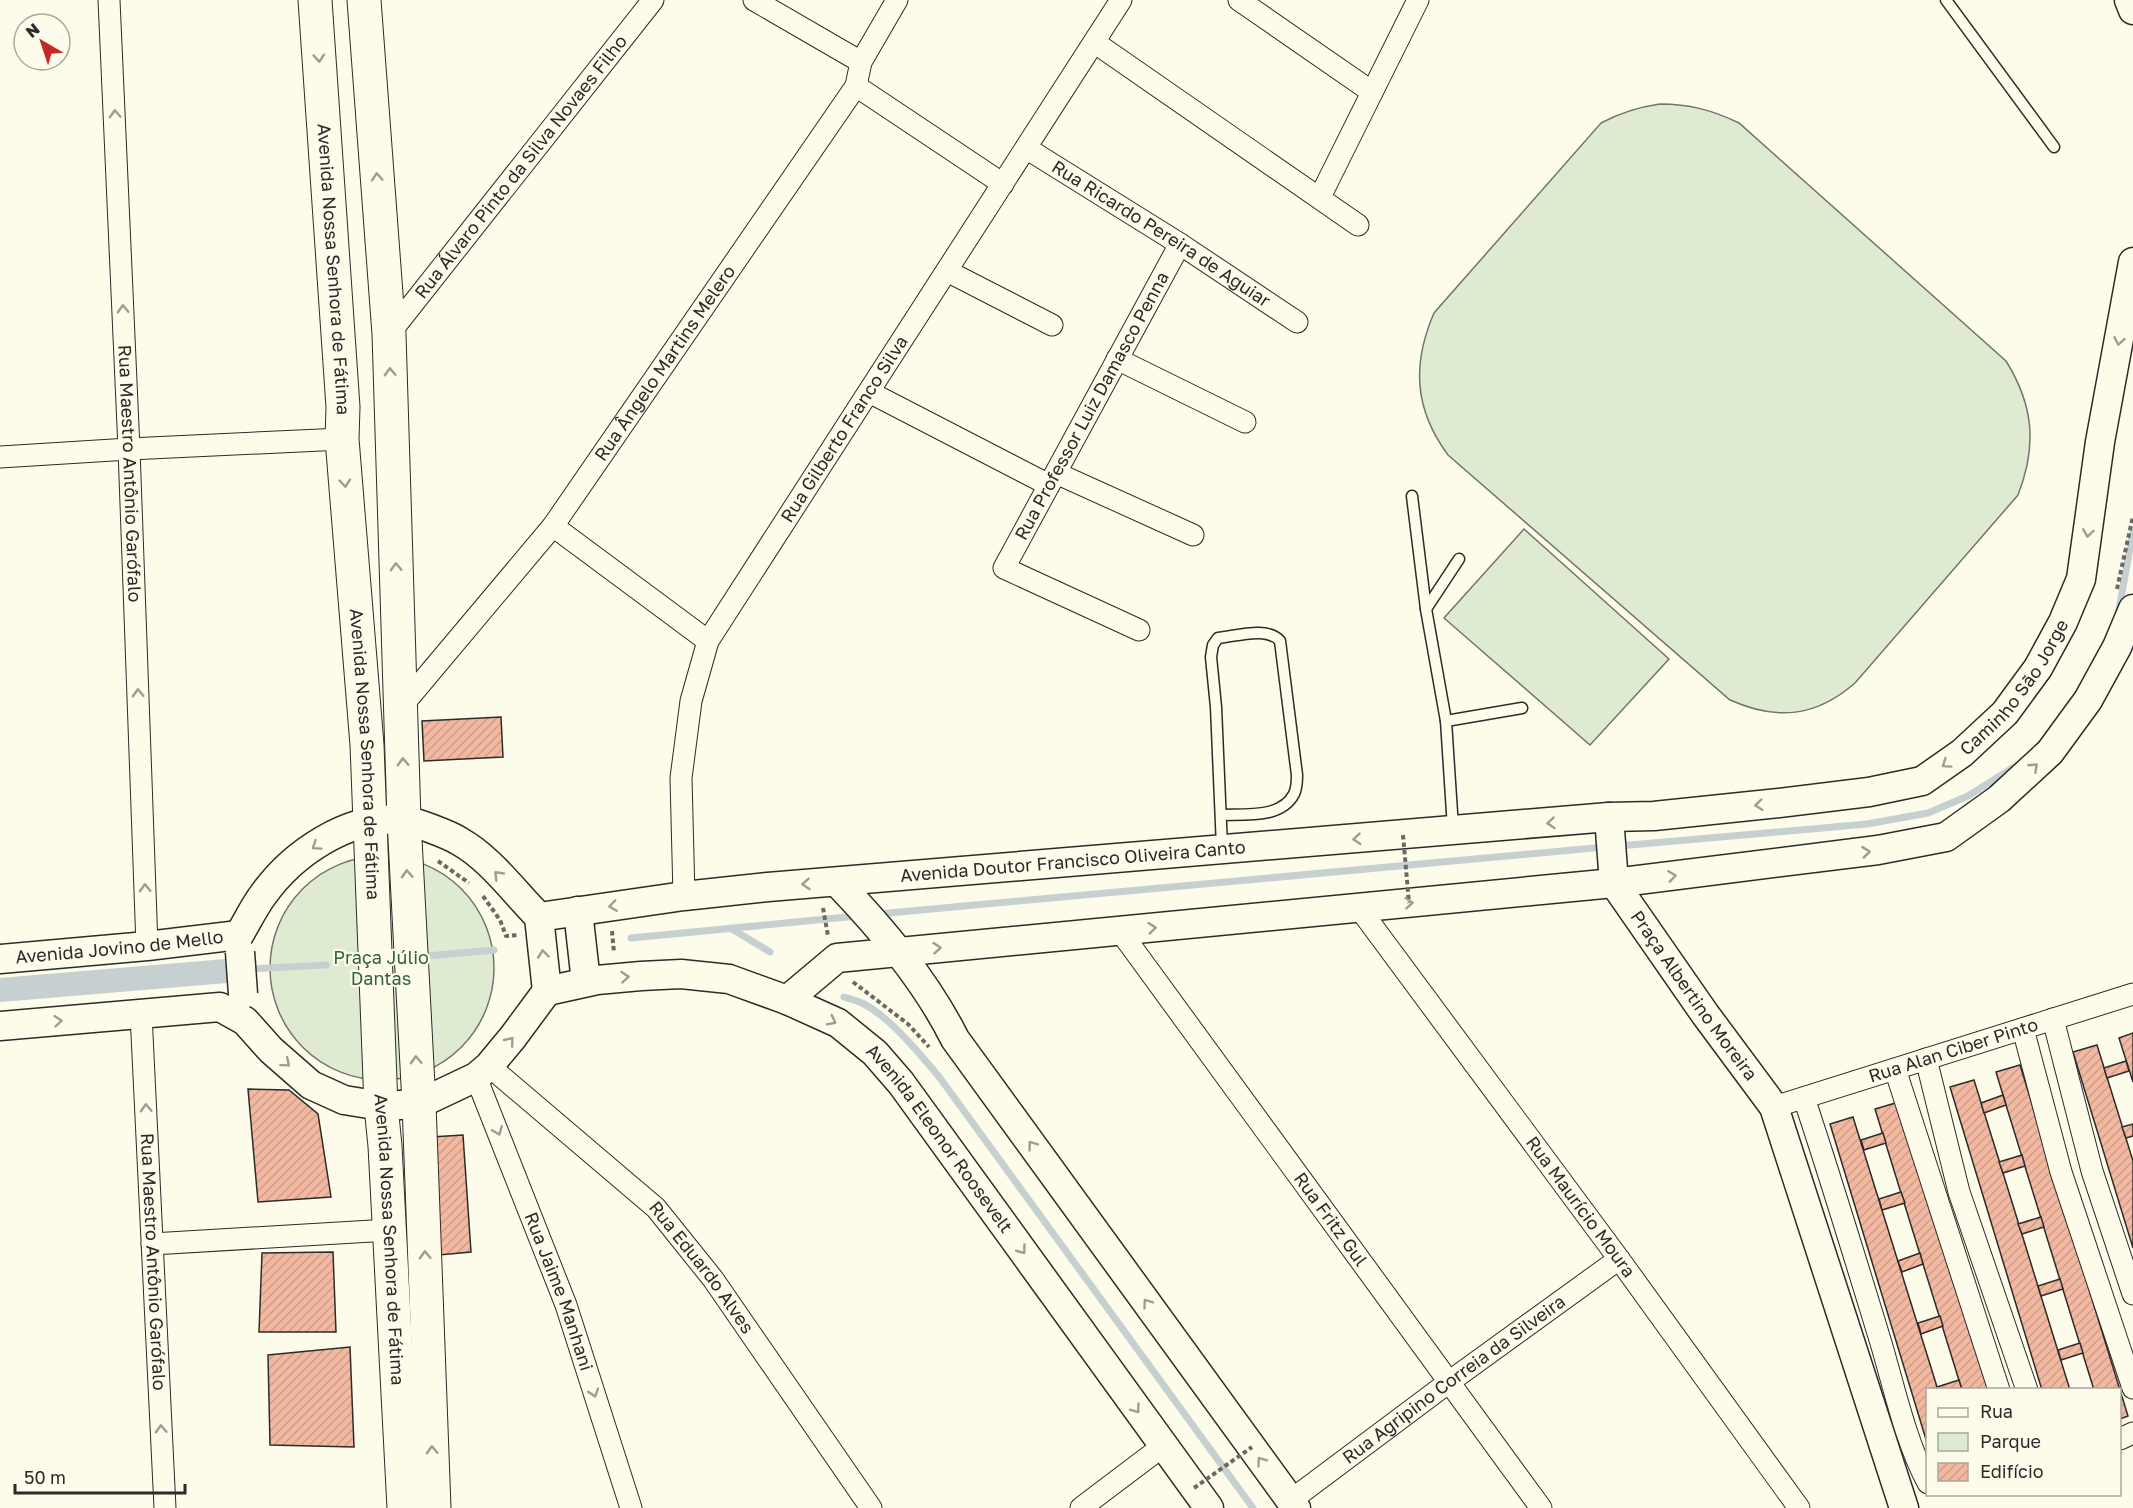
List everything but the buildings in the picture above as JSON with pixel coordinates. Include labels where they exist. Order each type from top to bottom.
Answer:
[{"type":"main road","name":"Avenida Nossa Senhora de Fátima","points":[[315,0],[343,407],[342,440],[367,745],[381,1106],[404,1508]]},
{"type":"main road","name":"Avenida Nossa Senhora de Fátima","points":[[364,0],[389,334],[404,820],[419,1104],[434,1508]]},
{"type":"street","name":"Rua Maestro Antônio Garófalo","points":[[109,0],[129,449],[147,946]]},
{"type":"street","name":"Rua Álvaro Pinto da Silva Novaes Filho","points":[[389,334],[652,0]]},
{"type":"street","points":[[754,0],[861,62]]},
{"type":"street","name":"Rua Ângelo Martins Melero","points":[[401,707],[553,526],[856,86],[861,62],[897,0]]},
{"type":"street","name":"Rua Gilberto Franco Silva","points":[[684,896],[681,778],[691,701],[708,641],[1121,0]]},
{"type":"street","points":[[1239,0],[1372,92]]},
{"type":"street","points":[[1320,197],[1418,0]]},
{"type":"street","points":[[2129,0],[2133,10]]},
{"type":"street","points":[[1094,42],[1358,225]]},
{"type":"street","points":[[856,86],[1003,184]]},
{"type":"street","name":"Rua Ricardo Pereira de Aguiar","points":[[1026,148],[1180,244],[1297,322]]},
{"type":"street","name":"Rua Professor Luiz Damasco Penna","points":[[1139,630],[1004,567],[1180,244]]},
{"type":"street","name":"Caminho São Jorge","points":[[1610,821],[1869,792],[1922,781],[1962,753],[2005,713],[2038,668],[2063,622],[2081,579],[2100,442],[2133,262]]},
{"type":"street","points":[[947,271],[1052,325]]},
{"type":"street","points":[[1118,360],[1245,422]]},
{"type":"street","points":[[868,392],[1052,479],[1193,535]]},
{"type":"street","points":[[0,457],[342,440]]},
{"type":"street","points":[[553,526],[708,641]]},
{"type":"street","points":[[787,1000],[837,958],[1409,903],[1613,872],[1878,850],[1946,837],[1999,799],[2050,752],[2088,700],[2117,647],[2133,609]]},
{"type":"street","points":[[404,820],[459,840],[479,856],[539,917],[547,991],[513,1037],[483,1071],[419,1104],[381,1106],[344,1100],[311,1085],[271,1050],[244,1007],[240,943],[262,895],[290,865],[320,843],[348,829],[369,822],[404,820]]},
{"type":"street","points":[[1610,821],[1613,872]]},
{"type":"street","name":"Avenida Doutor Francisco Oliveira Canto","points":[[539,917],[684,896],[842,887],[1222,850],[1610,821]]},
{"type":"street","name":"Praça Albertino Moreira","points":[[1613,872],[1705,1014],[1773,1107],[1904,1508]]},
{"type":"street","points":[[842,887],[898,952],[940,1008],[955,1039],[1293,1504]]},
{"type":"street","name":"Rua Maurício Moura","points":[[1359,908],[1619,1259],[1799,1508]]},
{"type":"street","points":[[578,911],[586,982]]},
{"type":"street","name":"Rua Fritz Gul","points":[[1120,931],[1541,1508]]},
{"type":"street","name":"Avenida Jovino de Mello","points":[[0,959],[147,946],[240,943]]},
{"type":"street","name":"Avenida Eleonor Roosevelt","points":[[547,991],[597,980],[681,974],[729,979],[787,1000],[838,1023],[875,1053],[901,1083],[1202,1498]]},
{"type":"street","name":"Rua Alan Ciber Pinto","points":[[1773,1107],[2133,994]]},
{"type":"street","points":[[0,1026],[220,1007],[244,1007]]},
{"type":"street","name":"Rua Maestro Antônio Garófalo","points":[[141,1014],[165,1508]]},
{"type":"street","points":[[2053,1019],[2092,1171],[2133,1294]]},
{"type":"street","points":[[2023,1029],[2061,1172],[2133,1388]]},
{"type":"street","points":[[1926,1059],[1959,1192],[2027,1388]]},
{"type":"street","points":[[1895,1069],[2000,1388]]},
{"type":"street","name":"Rua Jaime Manhani","points":[[483,1071],[566,1305],[631,1508]]},
{"type":"street","name":"Rua Eduardo Alves","points":[[483,1071],[656,1209],[713,1279],[871,1508]]},
{"type":"street","points":[[1804,1098],[1842,1213],[1907,1431],[1926,1480]]},
{"type":"street","points":[[152,1244],[389,1230]]},
{"type":"street","name":"Rua Agripino Correia da Silveira","points":[[1293,1504],[1449,1382],[1619,1259]]},
{"type":"street","points":[[1081,1508],[1163,1446]]},
{"type":"lane","points":[[1946,0],[2054,147]]},
{"type":"lane","points":[[1412,496],[1426,609],[1446,721],[1453,832]]},
{"type":"lane","points":[[1426,609],[1459,559]]},
{"type":"lane","points":[[1221,815],[1268,813],[1287,803],[1296,792],[1297,775],[1280,641],[1275,635],[1265,633],[1218,638],[1213,645],[1211,657],[1216,708],[1222,850]]},
{"type":"lane","points":[[1446,721],[1522,708]]},
{"type":"path","points":[[1403,835],[1409,903]]},
{"type":"path","points":[[1202,1498],[1252,1448]]},
{"type":"green space","points":[[1660,104],[1700,109],[1739,123],[2006,361],[2027,410],[2030,443],[2028,460],[2018,495],[1855,683],[1826,703],[1811,709],[1780,713],[1747,707],[1730,700],[1448,455],[1428,421],[1423,403],[1420,386],[1422,350],[1434,313],[1601,123],[1629,111]]},
{"type":"green space","points":[[1524,529],[1669,659],[1590,745],[1444,618]]},
{"type":"green space","name":"Praça Júlio Dantas","points":[[382,856],[425,865],[444,875],[461,889],[475,906],[485,925],[494,968],[485,1011],[475,1030],[461,1047],[444,1061],[425,1071],[382,1080],[339,1071],[320,1061],[303,1047],[289,1030],[279,1011],[270,968],[279,925],[289,906],[303,889],[320,875],[339,865]]},
{"type":"waterway","points":[[2119,609],[2133,532]]},
{"type":"waterway","points":[[1619,846],[1867,824],[1928,813],[1968,796],[2014,767]]},
{"type":"waterway","points":[[878,914],[1605,847]]},
{"type":"waterway","points":[[631,938],[858,916]]},
{"type":"waterway","points":[[732,929],[770,952]]},
{"type":"waterway","points":[[427,956],[494,950]]},
{"type":"waterway","points":[[248,969],[326,965]]},
{"type":"waterway","points":[[0,990],[238,970]]},
{"type":"waterway","points":[[844,997],[862,1003],[883,1017],[924,1058],[1253,1508]]}]
